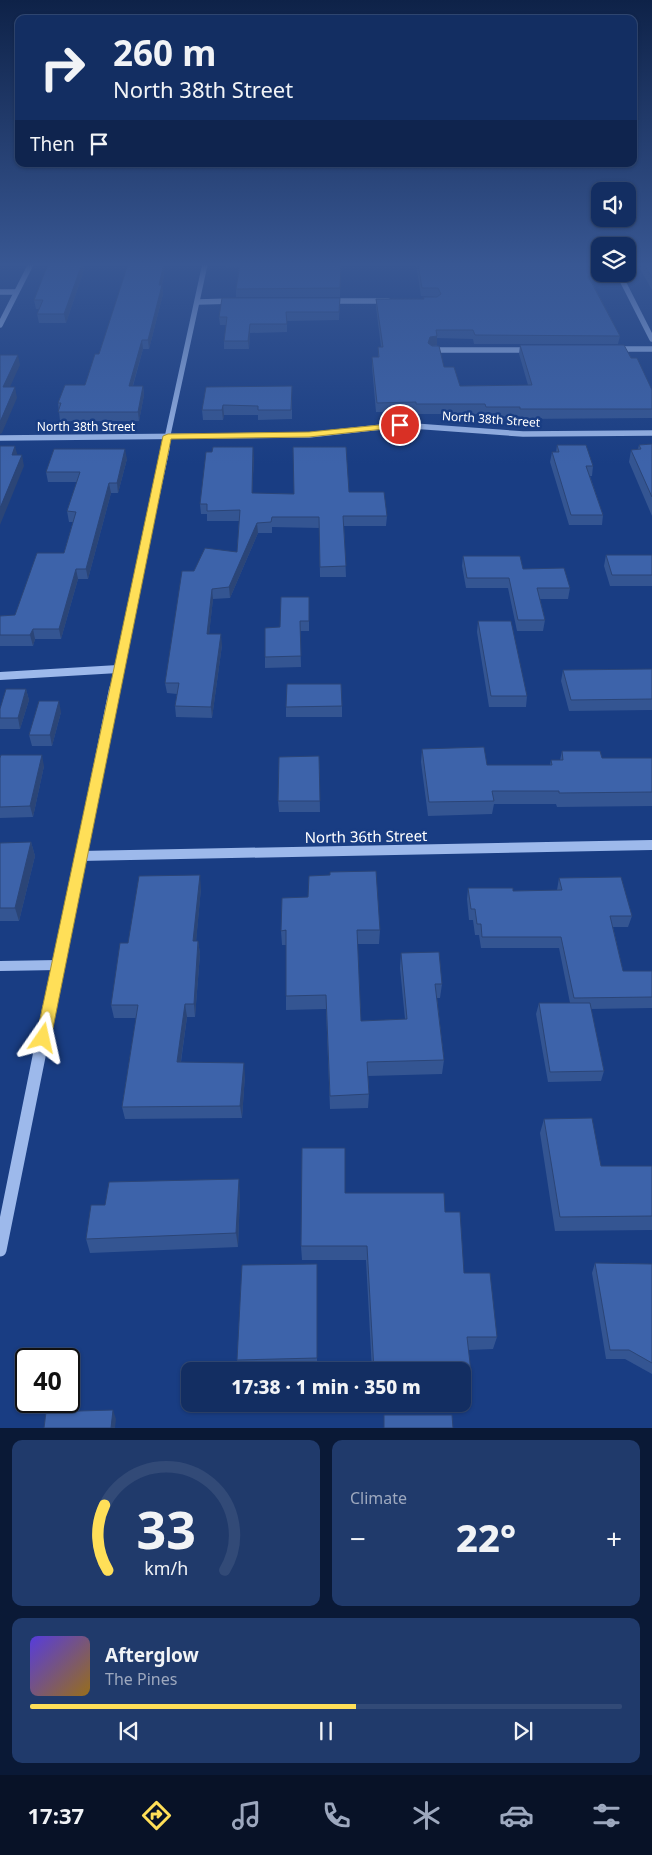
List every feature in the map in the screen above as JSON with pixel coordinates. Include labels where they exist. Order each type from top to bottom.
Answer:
[{"type":"street","points":[[0,1250],[118,669],[192,331]]},
{"type":"street","points":[[604,349],[652,349]]},
{"type":"street","points":[[432,350],[537,350]]},
{"type":"street","name":"North 38th Street","points":[[0,438],[309,435],[400,425],[523,434],[652,433]]},
{"type":"street","points":[[0,676],[118,669]]},
{"type":"street","name":"North 36th Street","points":[[80,856],[652,845]]},
{"type":"street","points":[[0,966],[58,966]]},
{"type":"building","points":[[107,331],[150,331],[148,340],[142,340],[129,386],[143,386],[138,412],[58,412],[61,403],[58,403],[65,385],[85,385],[95,354],[99,354]]},
{"type":"building","points":[[225,331],[249,331],[248,341],[224,341]]},
{"type":"building","points":[[381,331],[436,331],[437,336],[430,337],[428,343],[432,346],[439,346],[444,367],[454,367],[460,386],[532,385],[520,345],[624,345],[631,358],[637,358],[652,390],[652,409],[520,409],[520,407],[486,407],[485,404],[377,403],[372,357],[379,357],[378,347],[383,347]]},
{"type":"building","points":[[473,331],[617,331],[620,336],[475,335]]},
{"type":"building","points":[[0,355],[18,355],[3,387],[15,387],[0,422]]},
{"type":"building","points":[[292,386],[291,410],[258,410],[258,406],[223,405],[222,410],[202,410],[206,387]]},
{"type":"building","points":[[652,444],[652,497],[631,450],[641,449],[639,445]]},
{"type":"building","points":[[557,445],[586,445],[593,466],[586,466],[603,515],[571,515],[552,452],[559,452]]},
{"type":"building","points":[[0,446],[15,446],[12,455],[22,455],[0,508]]},
{"type":"building","points":[[213,447],[253,447],[252,493],[294,494],[293,447],[346,447],[349,492],[384,492],[387,516],[343,516],[346,566],[320,567],[319,517],[272,517],[271,522],[257,523],[229,587],[212,589],[207,634],[221,634],[211,707],[175,706],[179,683],[165,683],[182,571],[194,571],[205,548],[237,552],[240,510],[207,511],[207,504],[200,504],[206,452],[212,452]]},
{"type":"building","points":[[54,449],[125,449],[117,483],[109,483],[86,569],[76,569],[59,629],[33,629],[30,635],[0,635],[0,616],[15,615],[37,553],[64,553],[76,512],[67,511],[80,472],[46,472]]},
{"type":"building","points":[[606,555],[652,555],[652,575],[612,575]]},
{"type":"building","points":[[463,556],[520,556],[523,569],[564,568],[570,588],[537,588],[545,620],[518,620],[509,578],[467,578]]},
{"type":"building","points":[[281,597],[309,597],[309,621],[300,621],[301,656],[265,657],[265,628],[280,627]]},
{"type":"building","points":[[478,621],[511,621],[527,696],[491,696]]},
{"type":"building","points":[[652,669],[652,699],[571,700],[563,670]]},
{"type":"building","points":[[287,684],[341,684],[342,706],[286,707]]},
{"type":"building","points":[[6,689],[26,689],[18,718],[0,718],[0,709]]},
{"type":"building","points":[[39,701],[59,701],[50,735],[29,735]]},
{"type":"building","points":[[484,747],[487,765],[552,765],[551,760],[563,760],[562,751],[600,751],[602,758],[652,758],[652,792],[559,793],[559,791],[492,791],[494,801],[429,802],[422,749]]},
{"type":"building","points":[[1,755],[42,755],[30,806],[0,807]]},
{"type":"building","points":[[319,756],[320,801],[278,801],[279,757]]},
{"type":"building","points":[[31,842],[15,908],[0,908],[0,843]]},
{"type":"building","points":[[376,871],[380,930],[357,930],[361,1021],[407,1019],[401,953],[439,952],[442,984],[435,984],[444,1060],[367,1062],[369,1094],[330,1096],[326,995],[286,996],[286,930],[281,931],[282,898],[308,897],[309,876],[330,875],[330,872]]},
{"type":"building","points":[[200,875],[193,941],[198,941],[194,1004],[185,1004],[177,1062],[244,1063],[240,1106],[122,1107],[138,1005],[111,1005],[120,943],[128,943],[139,876]]},
{"type":"building","points":[[621,877],[632,916],[610,916],[623,971],[652,971],[652,997],[574,998],[561,937],[482,937],[481,924],[477,924],[475,909],[471,909],[468,888],[513,888],[513,891],[562,890],[559,878]]},
{"type":"building","points":[[539,1003],[590,1003],[604,1071],[550,1072]]},
{"type":"building","points":[[592,1118],[601,1166],[652,1166],[652,1216],[560,1217],[544,1119]]},
{"type":"building","points":[[302,1148],[345,1148],[345,1193],[444,1193],[445,1212],[460,1212],[464,1273],[490,1273],[497,1337],[467,1337],[470,1362],[373,1362],[367,1246],[301,1246]]},
{"type":"building","points":[[239,1179],[236,1233],[86,1239],[91,1205],[105,1205],[109,1182]]},
{"type":"building","points":[[595,1263],[652,1264],[652,1363],[629,1350],[610,1350]]},
{"type":"building","points":[[317,1264],[317,1358],[237,1360],[242,1265]]},
{"type":"building","points":[[113,1410],[111,1428],[44,1428],[46,1413],[80,1413],[80,1411]]},
{"type":"building","points":[[384,1415],[452,1415],[453,1428],[384,1428]]},
{"type":"route","points":[[43,1038],[118,669],[168,436],[309,435],[373,426],[400,425]]}]
